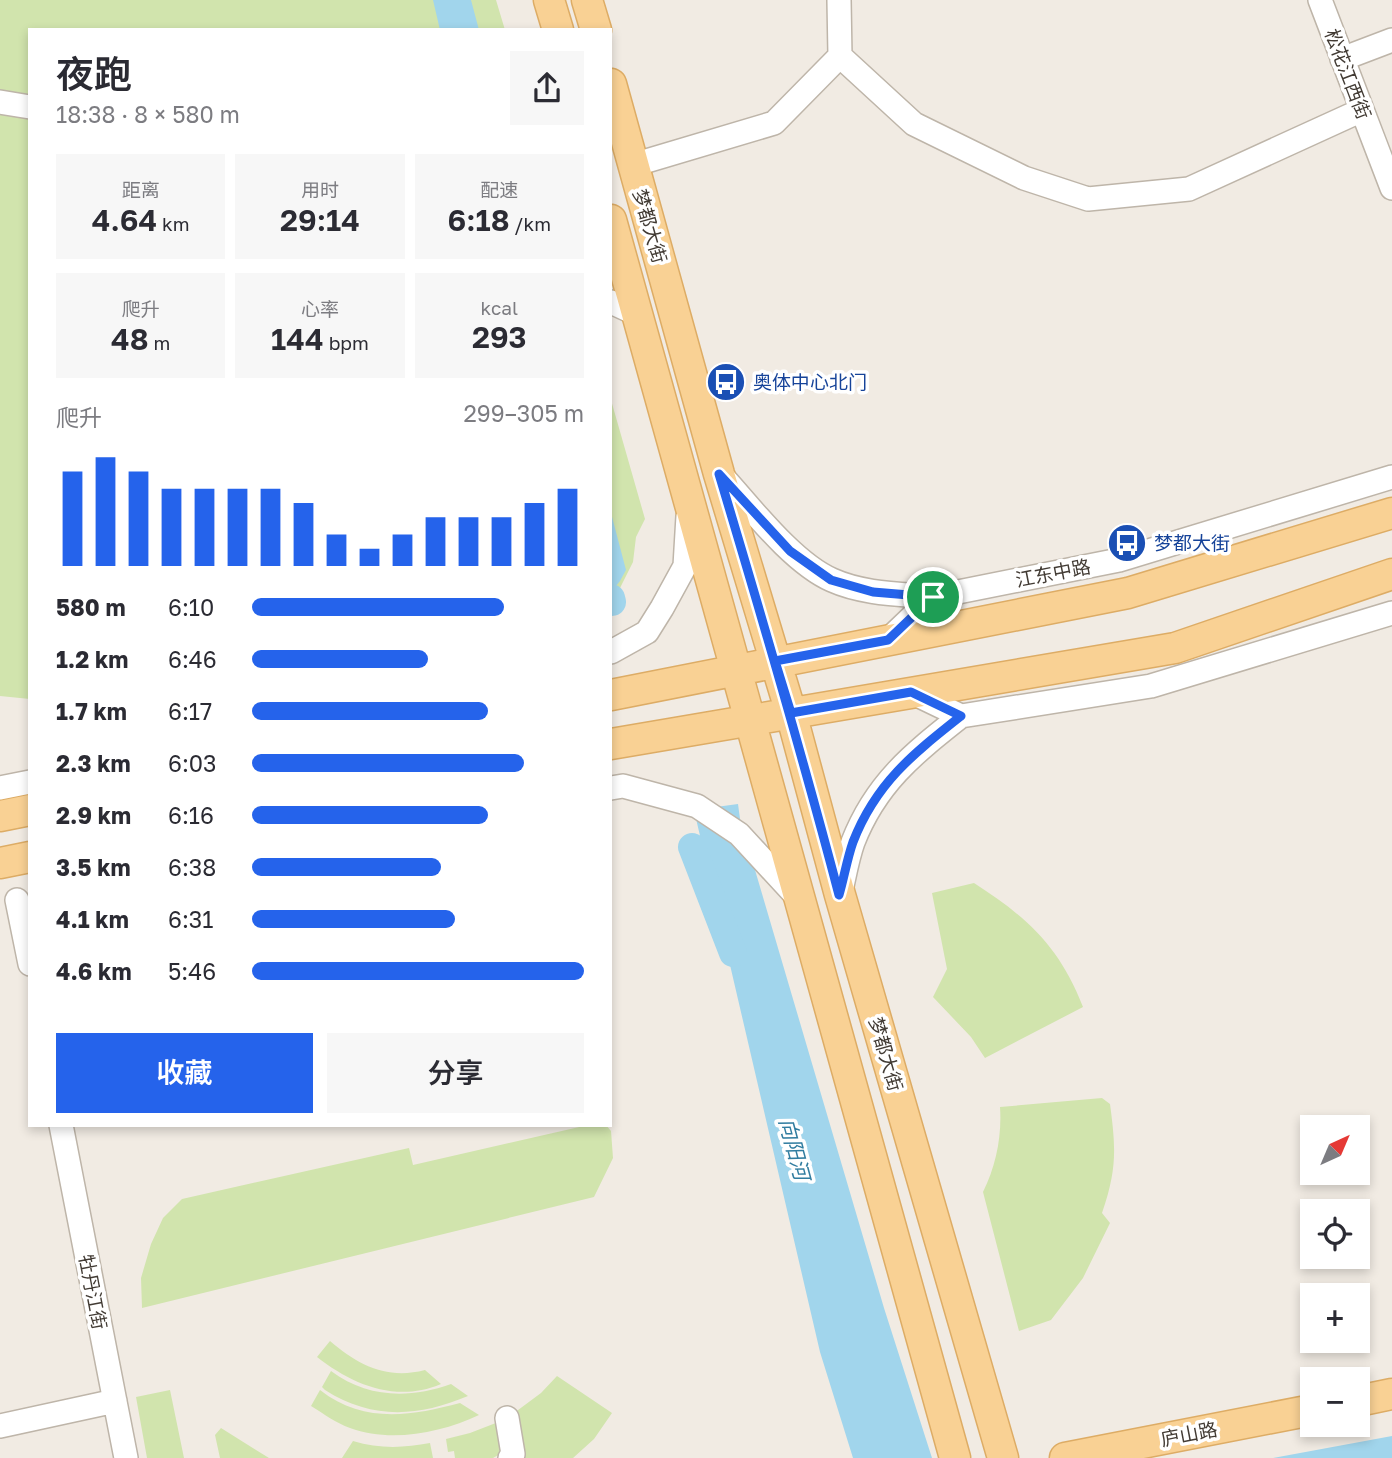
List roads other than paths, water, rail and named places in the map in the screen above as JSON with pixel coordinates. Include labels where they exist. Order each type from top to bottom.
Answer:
[{"type":"main road","points":[[549,0],[557,28]]},
{"type":"main road","points":[[587,0],[595,28]]},
{"type":"main road","name":"梦都大街","points":[[612,88],[719,474],[791,713],[839,895],[1003,1458]]},
{"type":"main road","name":"梦都大街","points":[[612,226],[624,308],[689,499],[955,1458]]},
{"type":"main road","name":"江东中路","points":[[612,695],[1128,593],[1392,513]]},
{"type":"main road","points":[[612,745],[1175,648],[1392,574]]},
{"type":"main road","points":[[0,816],[28,810]]},
{"type":"main road","points":[[0,863],[28,857]]},
{"type":"main road","points":[[1370,1399],[1392,1394]]},
{"type":"main road","name":"庐山路","points":[[1065,1458],[1300,1412]]},
{"type":"street","points":[[633,165],[774,122],[840,56],[839,0]]},
{"type":"street","name":"松花江西街","points":[[1321,0],[1392,188]]},
{"type":"street","points":[[1342,59],[1392,40]]},
{"type":"street","points":[[840,56],[914,124],[1024,178],[1088,199],[1189,189],[1362,110]]},
{"type":"street","points":[[0,102],[28,107]]},
{"type":"street","name":"江东中路","points":[[719,474],[790,551],[831,580],[873,592],[933,597],[1119,560],[1392,477]]},
{"type":"street","points":[[612,651],[647,632],[685,566],[689,499]]},
{"type":"street","points":[[888,640],[933,597]]},
{"type":"street","points":[[839,895],[853,843],[874,799],[910,757],[961,716],[1151,686],[1392,613]]},
{"type":"street","points":[[911,692],[961,716]]},
{"type":"street","points":[[0,788],[28,782]]},
{"type":"street","points":[[612,788],[623,786],[697,806],[739,834],[800,900]]},
{"type":"street","points":[[16,900],[28,955]]},
{"type":"street","name":"牡丹江街","points":[[61,1127],[126,1458]]},
{"type":"street","points":[[0,1426],[115,1401]]},
{"type":"street","points":[[506,1418],[513,1454],[510,1458]]},
{"type":"water","points":[[433,0],[471,0],[478,28],[440,28]]},
{"type":"water","points":[[612,517],[626,570],[612,591]]},
{"type":"water","points":[[738,804],[740,819],[884,1308],[932,1458],[853,1458],[820,1352],[694,810]]},
{"type":"water","points":[[1392,1436],[1392,1458],[1273,1458]]},
{"type":"waterway","name":"向阳河","points":[[692,847],[733,953]]},
{"type":"place","name":"奥体中心北门","points":[[726,382]]},
{"type":"place","name":"梦都大街","points":[[1127,543]]}]
